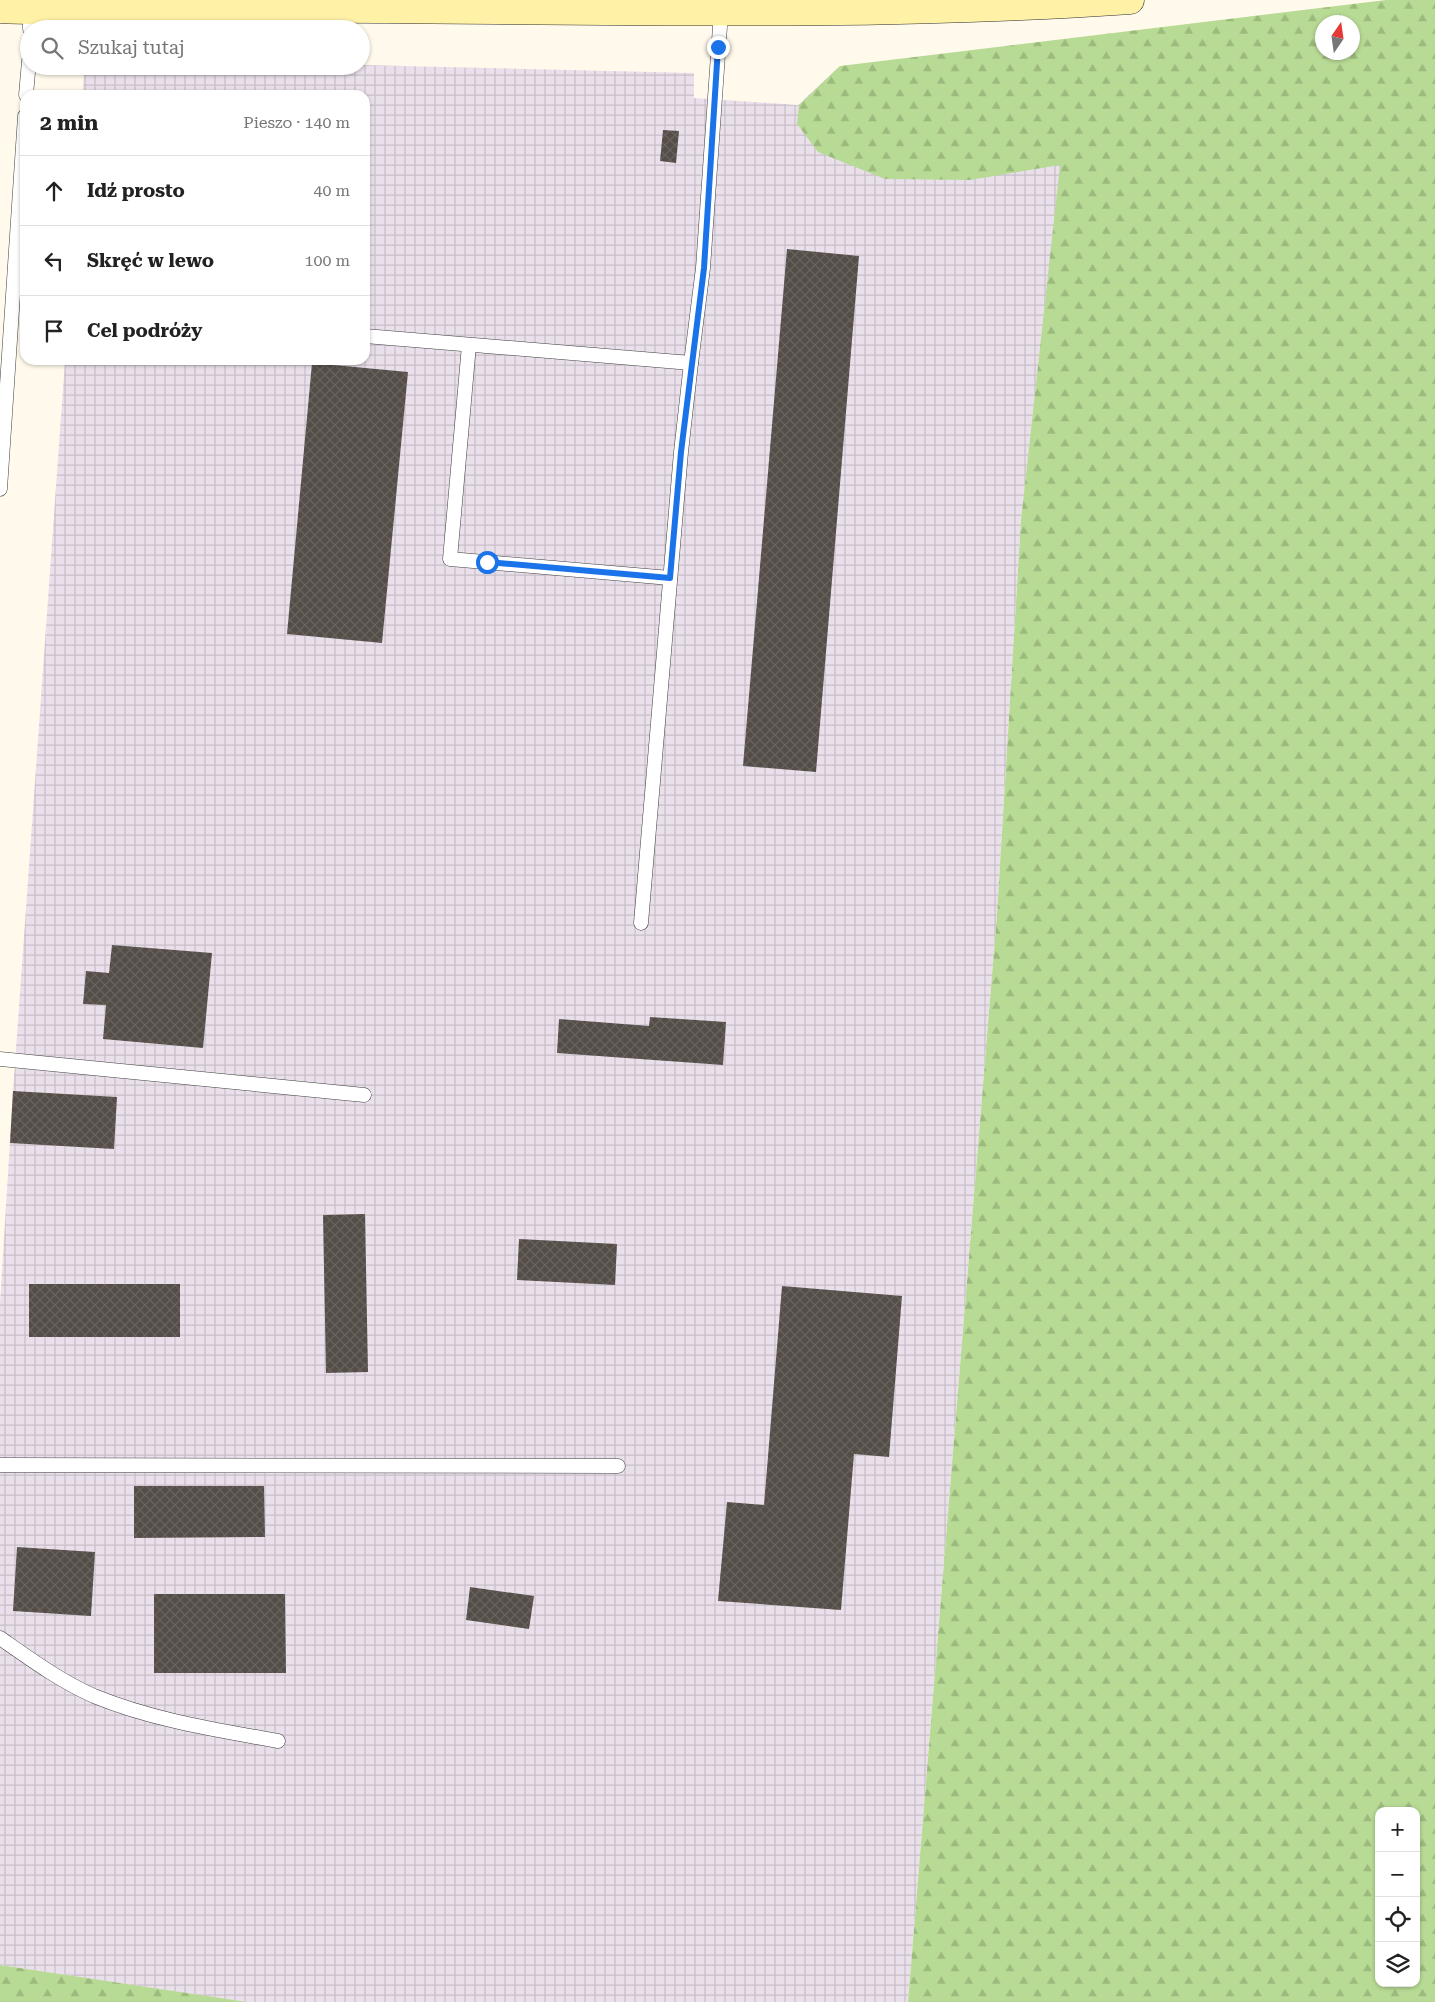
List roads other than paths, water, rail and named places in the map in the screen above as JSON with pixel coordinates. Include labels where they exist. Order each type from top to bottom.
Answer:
[{"type":"street","points":[[0,16],[30,20],[161,8],[721,12],[902,10],[1044,6],[1130,0]]},
{"type":"street","points":[[0,9],[30,20]]},
{"type":"lane","points":[[641,923],[670,578],[691,363],[704,268],[721,12]]},
{"type":"lane","points":[[26,90],[28,75]]},
{"type":"lane","points":[[0,490],[20,191]]},
{"type":"lane","points":[[370,336],[691,363]]},
{"type":"lane","points":[[469,344],[450,559],[670,578]]},
{"type":"lane","points":[[0,1059],[364,1096]]},
{"type":"lane","points":[[0,1464],[618,1466]]},
{"type":"lane","points":[[0,1638],[48,1672],[94,1696],[146,1713],[212,1729],[278,1741]]}]
